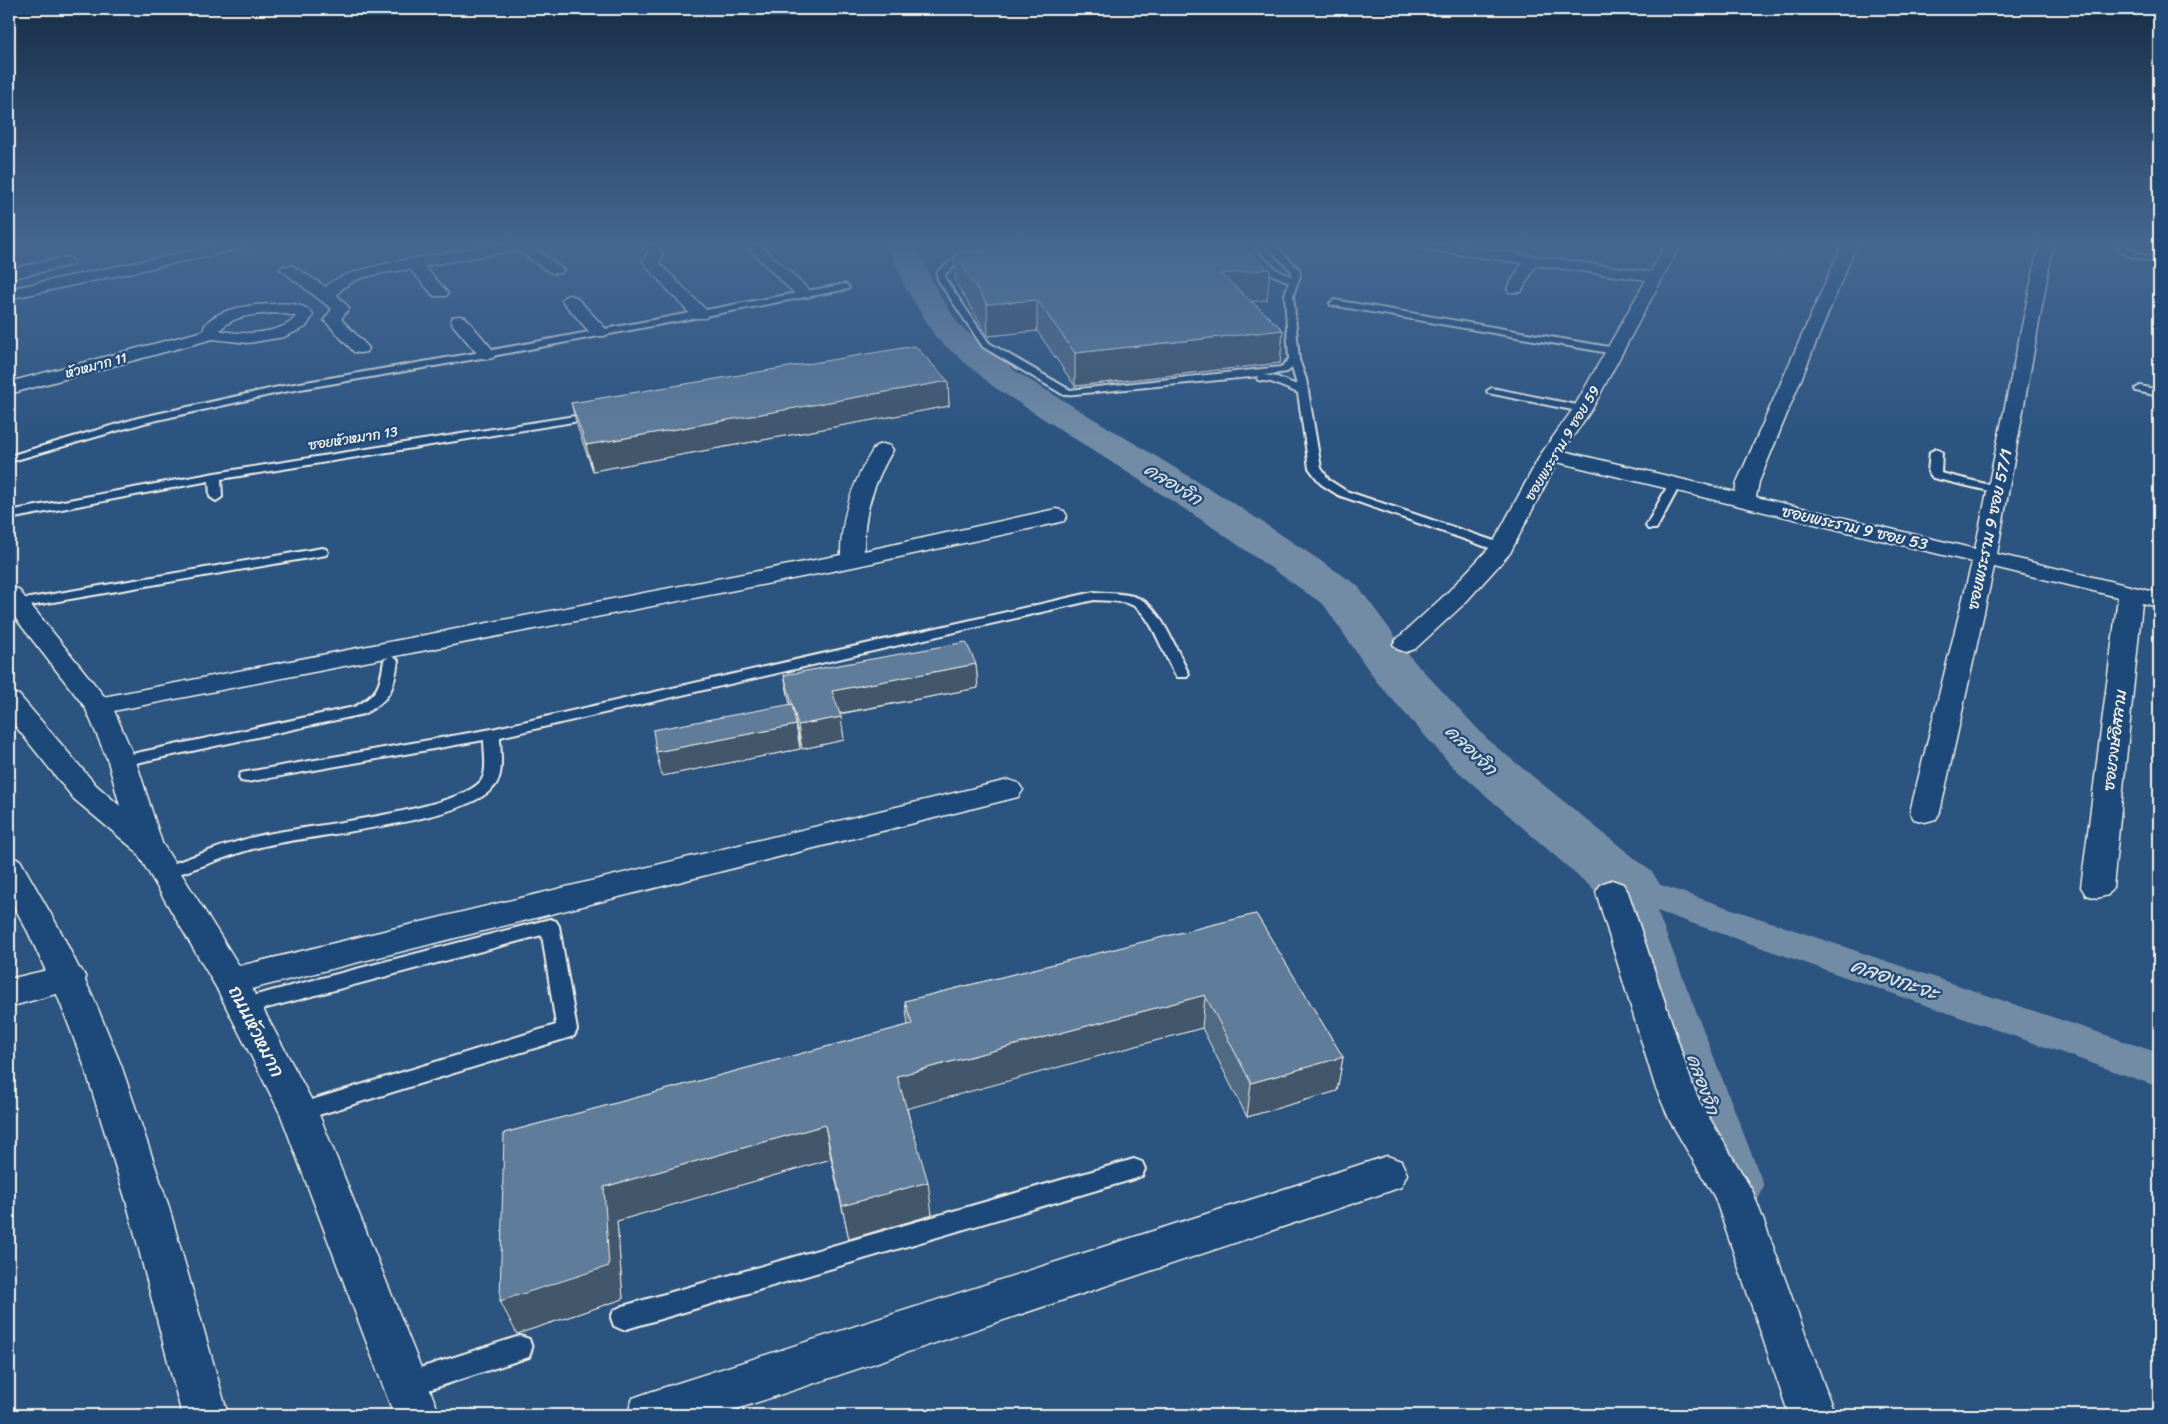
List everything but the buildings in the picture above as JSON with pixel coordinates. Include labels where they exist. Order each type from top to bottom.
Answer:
[{"type":"street","points":[[253,311],[235,315],[214,325],[211,330],[213,334],[220,337],[245,339],[275,334],[298,325],[304,320],[304,315],[297,311]]},
{"type":"street","points":[[338,311],[332,320],[360,348]]},
{"type":"street","points":[[580,311],[599,332]]},
{"type":"street","name":"ซอยพระราม 9 ซอย 59","points":[[1406,644],[1455,599],[1502,548],[1551,454],[1582,409],[1636,311]]},
{"type":"street","points":[[1744,501],[1748,482],[1821,311]]},
{"type":"street","name":"ซอยพระราม 9 ซอย 57/1","points":[[1925,812],[1985,557],[2033,311]]},
{"type":"street","points":[[459,321],[487,354]]},
{"type":"street","name":"หัวหมาก 11","points":[[9,388],[213,334]]},
{"type":"street","points":[[853,560],[853,519],[870,470],[883,450]]},
{"type":"street","name":"ซอยพระราม 9 ซอย 53","points":[[1551,454],[2159,600]]},
{"type":"street","points":[[98,706],[853,560],[1056,516]]},
{"type":"street","name":"ซอยวงษ์อิสลาม","points":[[2097,887],[2131,592]]},
{"type":"street","points":[[13,599],[98,706],[122,761],[155,858]]},
{"type":"street","name":"ถนนหัวหมาก","points":[[9,701],[85,792],[155,858],[238,994],[299,1112],[411,1400]]},
{"type":"street","points":[[238,994],[1008,790]]},
{"type":"street","points":[[9,868],[69,978],[99,1056],[131,1150],[205,1415]]},
{"type":"street","points":[[1612,892],[1674,1086],[1684,1110],[1733,1192],[1812,1415]]},
{"type":"street","points":[[9,993],[69,978]]},
{"type":"street","points":[[650,1415],[1387,1174]]},
{"type":"lane","points":[[9,459],[142,420],[273,391],[487,354],[713,311]]},
{"type":"lane","points":[[963,311],[986,345],[1068,394],[1284,370],[1294,360]]},
{"type":"lane","points":[[1290,311],[1294,360],[1302,391],[1315,468],[1325,482],[1342,493],[1502,548]]},
{"type":"lane","points":[[1383,311],[1614,351]]},
{"type":"lane","points":[[1235,376],[1272,379],[1302,391]]},
{"type":"lane","points":[[2140,389],[2159,392]]},
{"type":"lane","points":[[1492,391],[1582,409]]},
{"type":"lane","name":"ซอยหัวหมาก 13","points":[[9,515],[216,476],[606,414]]},
{"type":"lane","points":[[1936,452],[1934,472],[1937,476],[1998,490]]},
{"type":"lane","points":[[216,476],[216,497]]},
{"type":"lane","points":[[1652,526],[1674,485]]},
{"type":"lane","points":[[13,599],[322,552]]},
{"type":"lane","points":[[247,777],[492,734],[1094,596],[1140,604],[1151,616],[1182,674]]},
{"type":"lane","points":[[122,761],[359,711],[378,701],[387,688],[390,660]]},
{"type":"lane","points":[[155,858],[416,814],[464,800],[487,785],[492,775],[492,734]]},
{"type":"lane","points":[[238,994],[550,926],[567,1030],[299,1112]]},
{"type":"lane","points":[[623,1318],[1134,1169]]},
{"type":"lane","points":[[411,1400],[520,1348]]},
{"type":"waterway","name":"คลองจิก","points":[[935,311],[947,331],[1006,380],[1223,515],[1341,595],[1394,670],[1471,754],[1631,888]]},
{"type":"waterway","name":"คลองกะจะ","points":[[1742,1186],[1631,888],[2159,1070]]}]
